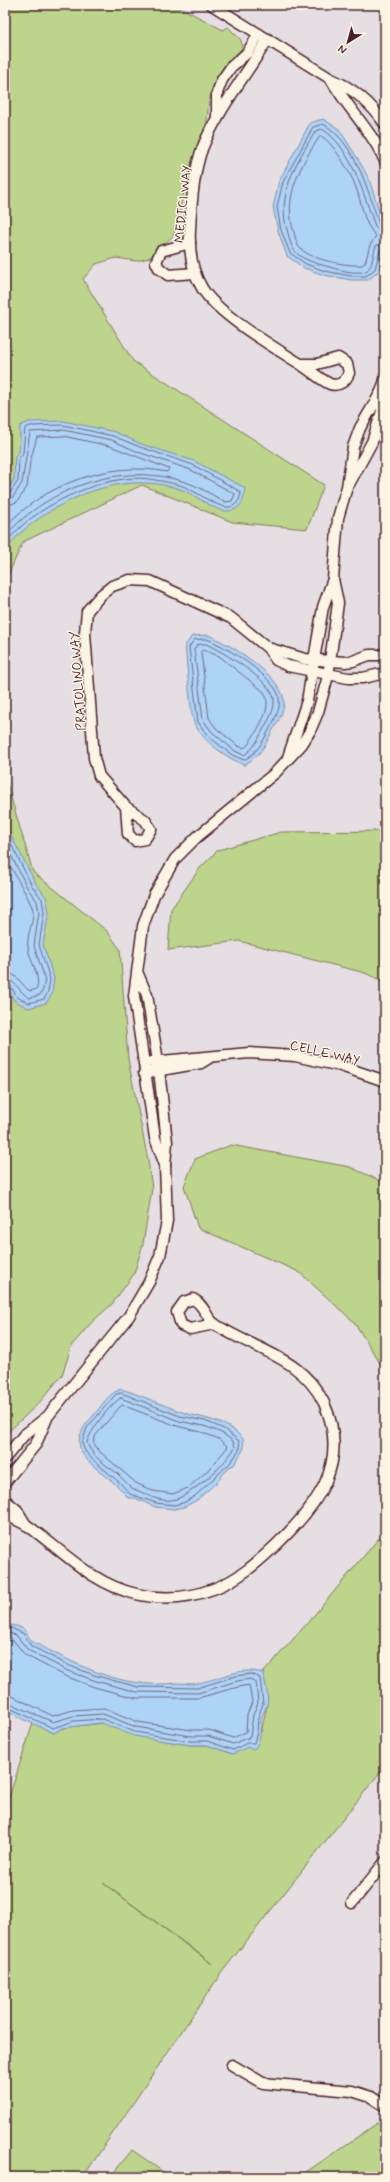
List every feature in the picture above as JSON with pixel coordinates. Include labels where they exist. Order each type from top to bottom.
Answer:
[{"type":"street","points":[[212,5],[331,79],[345,85],[366,102],[385,124]]},
{"type":"street","name":"MEDICI WAY","points":[[217,120],[217,93],[222,80],[231,67],[264,37]]},
{"type":"street","name":"MEDICI WAY","points":[[264,37],[202,149],[197,169],[190,256],[202,289],[214,304],[301,364]]},
{"type":"street","points":[[331,79],[340,95],[366,128],[385,161]]},
{"type":"street","points":[[190,242],[162,251],[156,262],[159,268],[168,275],[195,273]]},
{"type":"street","points":[[286,760],[307,701],[323,607],[333,578],[338,518],[347,487],[353,448],[360,428],[381,392],[385,380]]},
{"type":"street","points":[[347,487],[372,442],[382,411],[381,392]]},
{"type":"street","points":[[166,1165],[155,1138],[143,1068],[134,996],[143,926],[154,895],[175,859],[197,837],[260,786],[302,744],[310,731],[318,712],[328,676],[338,603],[333,578]]},
{"type":"street","name":"PRATOLINO WAY","points":[[126,807],[99,776],[94,758],[85,633],[87,611],[101,595],[112,586],[130,580],[150,581],[231,618],[268,648],[272,656],[281,663],[328,676],[363,678],[385,674]]},
{"type":"street","name":"PRATOLINO WAY","points":[[268,648],[275,649],[295,657],[330,661],[353,661],[369,655],[385,655]]},
{"type":"street","points":[[5,1458],[24,1435],[48,1416],[129,1316],[149,1282],[160,1256],[167,1221],[167,1142],[159,1065],[147,995],[138,974]]},
{"type":"street","name":"CELLE WAY","points":[[143,1068],[159,1065],[201,1063],[211,1058],[249,1053],[295,1056],[341,1066],[385,1081]]},
{"type":"street","points":[[5,1513],[26,1525],[79,1567],[109,1585],[136,1594],[176,1597],[213,1589],[236,1579],[253,1566],[302,1520],[320,1494],[332,1462],[331,1428],[324,1402],[309,1380],[290,1362],[214,1324]]},
{"type":"street","points":[[5,1482],[36,1444],[48,1416]]},
{"type":"street","points":[[5,1500],[17,1510],[26,1525]]},
{"type":"street","points":[[352,1903],[385,1862]]},
{"type":"street","points":[[232,2065],[263,2084],[352,2091],[371,2097],[385,2106]]},
{"type":"green space","points":[[5,5],[176,5],[223,30],[228,27],[241,40],[242,48],[220,75],[209,100],[207,121],[185,188],[174,235],[149,258],[136,261],[116,258],[96,264],[83,279],[133,361],[324,485],[307,529],[232,522],[142,485],[23,542],[5,582]]},
{"type":"green space","points":[[5,777],[33,872],[107,931],[120,949],[128,1059],[148,1160],[152,1189],[143,1244],[134,1274],[112,1304],[92,1322],[72,1345],[62,1375],[40,1402],[5,1435]]},
{"type":"green space","points":[[385,831],[385,982],[365,973],[239,941],[168,950],[171,909],[200,868],[218,850],[281,832]]},
{"type":"green space","points":[[231,1145],[350,1167],[385,1183],[385,1371],[354,1322],[299,1272],[198,1228],[184,1186],[195,1159]]},
{"type":"green space","points":[[385,1531],[385,1766],[222,1972],[83,2177],[5,2177],[5,1810],[33,1723],[54,1733],[62,1728],[102,1723],[150,1738],[190,1745],[207,1745],[233,1754],[261,1732],[267,1705],[263,1673]],"holes":[[[103,1883],[201,1955],[212,1964]]]},
{"type":"green space","points":[[385,2118],[385,2177],[298,2177],[309,2170]]},
{"type":"green space","points":[[132,2150],[168,2175],[168,2177],[110,2177]]},
{"type":"water","points":[[323,119],[339,129],[358,159],[369,179],[383,223],[383,250],[379,271],[368,280],[351,280],[324,275],[304,268],[287,256],[278,231],[273,207],[279,181],[310,123]]},
{"type":"water","points":[[63,421],[115,432],[141,444],[194,461],[245,488],[243,501],[236,509],[222,511],[183,490],[164,485],[128,483],[110,486],[76,497],[44,515],[17,536],[5,553],[5,493],[14,480],[15,456],[19,452],[20,426],[29,422]]},
{"type":"water","points":[[208,635],[228,645],[251,660],[271,678],[283,696],[283,710],[267,742],[258,754],[244,765],[216,749],[199,732],[193,720],[185,646],[192,636]]},
{"type":"water","points":[[5,824],[36,884],[46,897],[49,912],[43,945],[54,978],[52,994],[46,1003],[28,1008],[14,1000],[5,985]]},
{"type":"water","points":[[121,1389],[187,1414],[222,1423],[237,1432],[243,1439],[244,1448],[234,1465],[229,1467],[217,1482],[197,1500],[184,1507],[174,1509],[155,1507],[135,1498],[128,1498],[109,1478],[88,1461],[82,1452],[79,1442],[82,1430],[102,1404],[108,1397]]},
{"type":"water","points":[[5,1619],[10,1625],[17,1626],[25,1630],[32,1641],[47,1649],[86,1668],[126,1681],[149,1684],[193,1684],[238,1672],[254,1671],[263,1673],[268,1697],[267,1706],[261,1721],[258,1743],[253,1750],[248,1747],[233,1754],[207,1745],[190,1745],[134,1736],[101,1723],[62,1728],[54,1733],[20,1718],[5,1709]]}]
